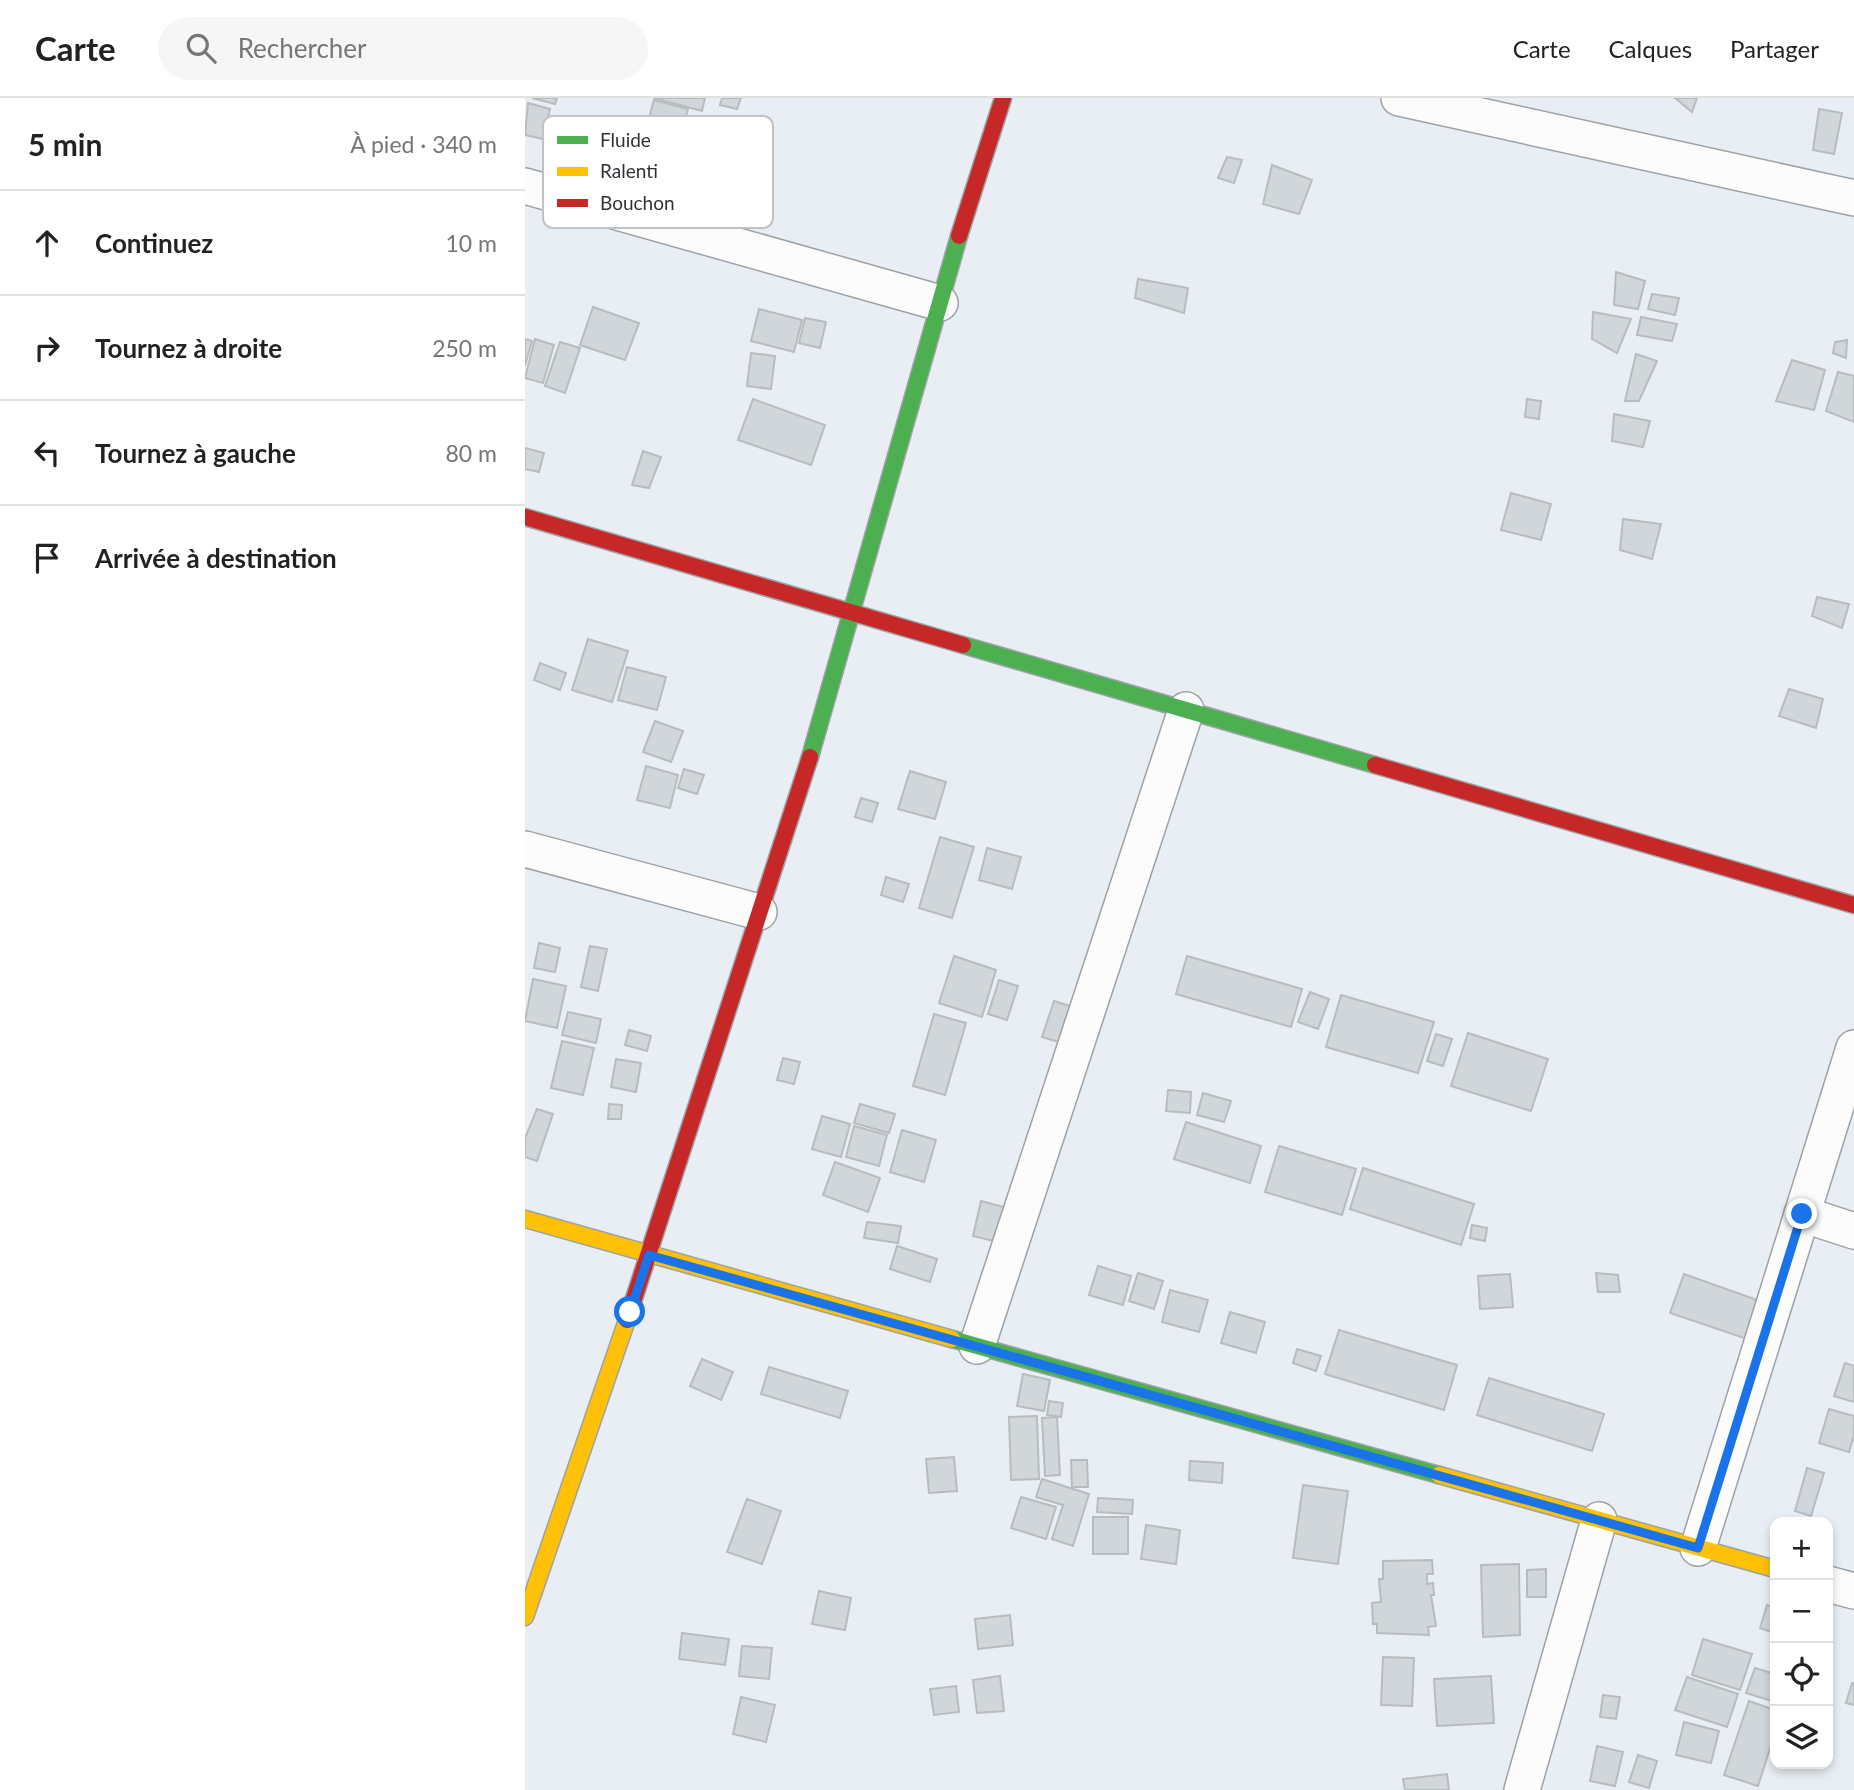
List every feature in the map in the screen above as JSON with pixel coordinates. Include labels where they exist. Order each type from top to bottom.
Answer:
[{"type":"street","points":[[525,1617],[535,1558],[649,1255],[759,912],[853,613],[968,202],[1003,98]]},
{"type":"street","points":[[1399,98],[1854,198]]},
{"type":"street","points":[[525,186],[543,191]]},
{"type":"street","points":[[674,228],[940,303]]},
{"type":"street","points":[[525,517],[1854,905]]},
{"type":"street","points":[[977,1346],[1186,710]]},
{"type":"street","points":[[525,849],[759,912]]},
{"type":"street","points":[[1698,1548],[1854,1048]]},
{"type":"street","points":[[1802,1214],[1854,1231]]},
{"type":"street","points":[[525,1219],[1770,1568]]},
{"type":"street","points":[[1522,1790],[1599,1520]]},
{"type":"street","points":[[1833,1585],[1854,1591]]},
{"type":"building","points":[[532,98],[557,98],[555,104]]},
{"type":"building","points":[[654,98],[705,98],[702,111]]},
{"type":"building","points":[[722,98],[741,98],[737,109],[720,105]]},
{"type":"building","points":[[1675,98],[1697,98],[1692,112]]},
{"type":"building","points":[[654,100],[688,109],[686,116],[650,116]]},
{"type":"building","points":[[528,103],[550,109],[548,116],[543,116],[543,139],[525,135]]},
{"type":"building","points":[[1819,109],[1842,113],[1834,154],[1813,150]]},
{"type":"building","points":[[1227,157],[1242,160],[1234,183],[1218,178]]},
{"type":"building","points":[[1272,165],[1312,180],[1299,214],[1263,204]]},
{"type":"building","points":[[1616,272],[1645,281],[1638,309],[1614,305]]},
{"type":"building","points":[[1138,279],[1188,288],[1184,313],[1135,298]]},
{"type":"building","points":[[1652,294],[1679,298],[1675,315],[1648,309]]},
{"type":"building","points":[[593,307],[639,323],[625,360],[580,345]]},
{"type":"building","points":[[759,309],[802,320],[794,352],[751,341]]},
{"type":"building","points":[[1593,312],[1631,319],[1617,353],[1592,339]]},
{"type":"building","points":[[1641,317],[1677,324],[1672,341],[1637,335]]},
{"type":"building","points":[[805,318],[826,322],[820,348],[799,343]]},
{"type":"building","points":[[525,339],[532,341],[525,366]]},
{"type":"building","points":[[535,339],[554,345],[543,383],[525,378]]},
{"type":"building","points":[[1847,340],[1846,358],[1833,353],[1835,342]]},
{"type":"building","points":[[560,342],[580,348],[565,393],[545,386]]},
{"type":"building","points":[[751,353],[775,356],[771,389],[747,386]]},
{"type":"building","points":[[1636,354],[1657,361],[1639,401],[1625,401]]},
{"type":"building","points":[[1792,360],[1825,370],[1814,410],[1776,401]]},
{"type":"building","points":[[1838,372],[1854,376],[1854,422],[1826,411]]},
{"type":"building","points":[[753,399],[825,425],[811,465],[738,440]]},
{"type":"building","points":[[1527,399],[1541,401],[1539,419],[1525,417]]},
{"type":"building","points":[[1614,414],[1650,421],[1643,447],[1612,441]]},
{"type":"building","points":[[525,448],[544,453],[539,472],[525,469]]},
{"type":"building","points":[[643,451],[661,457],[649,488],[632,485]]},
{"type":"building","points":[[1511,493],[1551,504],[1541,540],[1501,530]]},
{"type":"building","points":[[1623,519],[1661,524],[1652,559],[1620,550]]},
{"type":"building","points":[[1817,597],[1849,604],[1842,628],[1812,616]]},
{"type":"building","points":[[588,639],[628,651],[612,702],[572,690]]},
{"type":"building","points":[[540,663],[566,673],[560,690],[534,680]]},
{"type":"building","points":[[627,667],[666,677],[657,710],[618,700]]},
{"type":"building","points":[[1789,689],[1823,699],[1816,728],[1779,716]]},
{"type":"building","points":[[655,721],[683,731],[671,762],[643,752]]},
{"type":"building","points":[[646,766],[678,775],[670,808],[637,800]]},
{"type":"building","points":[[684,769],[704,775],[697,794],[678,788]]},
{"type":"building","points":[[910,771],[946,782],[935,819],[898,809]]},
{"type":"building","points":[[861,798],[878,803],[872,822],[855,817]]},
{"type":"building","points":[[940,837],[974,847],[952,918],[919,908]]},
{"type":"building","points":[[987,848],[1021,857],[1012,889],[979,880]]},
{"type":"building","points":[[886,877],[909,884],[903,902],[881,895]]},
{"type":"building","points":[[539,943],[560,948],[555,972],[534,968]]},
{"type":"building","points":[[590,946],[607,949],[598,991],[581,987]]},
{"type":"building","points":[[954,956],[996,970],[982,1017],[939,1003]]},
{"type":"building","points":[[1187,956],[1302,989],[1291,1027],[1176,994]]},
{"type":"building","points":[[533,979],[566,986],[557,1028],[525,1021]]},
{"type":"building","points":[[999,980],[1018,986],[1007,1020],[988,1014]]},
{"type":"building","points":[[1310,992],[1329,999],[1318,1029],[1298,1022]]},
{"type":"building","points":[[1341,995],[1434,1022],[1418,1073],[1326,1047]]},
{"type":"building","points":[[1054,1001],[1073,1007],[1062,1043],[1042,1037]]},
{"type":"building","points":[[568,1012],[601,1019],[596,1043],[562,1035]]},
{"type":"building","points":[[934,1014],[966,1023],[945,1095],[913,1086]]},
{"type":"building","points":[[629,1030],[651,1036],[647,1051],[625,1045]]},
{"type":"building","points":[[1468,1033],[1548,1059],[1531,1111],[1451,1086]]},
{"type":"building","points":[[1436,1034],[1452,1039],[1443,1066],[1427,1061]]},
{"type":"building","points":[[562,1041],[594,1048],[583,1095],[551,1088]]},
{"type":"building","points":[[783,1058],[800,1062],[794,1084],[777,1080]]},
{"type":"building","points":[[616,1059],[641,1063],[636,1092],[611,1087]]},
{"type":"building","points":[[1168,1090],[1191,1092],[1190,1113],[1166,1111]]},
{"type":"building","points":[[1203,1093],[1231,1101],[1224,1122],[1197,1115]]},
{"type":"building","points":[[609,1104],[622,1105],[621,1119],[608,1119]]},
{"type":"building","points":[[860,1104],[895,1114],[889,1133],[854,1123]]},
{"type":"building","points":[[537,1109],[553,1114],[537,1161],[525,1157],[525,1138]]},
{"type":"building","points":[[822,1116],[850,1124],[841,1157],[812,1149]]},
{"type":"building","points":[[1186,1122],[1261,1146],[1250,1183],[1174,1159]]},
{"type":"building","points":[[854,1126],[887,1135],[879,1166],[846,1157]]},
{"type":"building","points":[[902,1130],[936,1140],[924,1182],[890,1172]]},
{"type":"building","points":[[1279,1146],[1356,1169],[1342,1215],[1265,1192]]},
{"type":"building","points":[[835,1162],[880,1178],[868,1212],[823,1195]]},
{"type":"building","points":[[1363,1168],[1474,1204],[1461,1245],[1350,1209]]},
{"type":"building","points":[[981,1201],[1011,1209],[1002,1243],[973,1236]]},
{"type":"building","points":[[867,1222],[901,1226],[898,1243],[864,1238]]},
{"type":"building","points":[[1472,1225],[1487,1228],[1485,1241],[1470,1238]]},
{"type":"building","points":[[897,1246],[937,1259],[930,1282],[890,1269]]},
{"type":"building","points":[[1098,1266],[1131,1276],[1123,1305],[1089,1295]]},
{"type":"building","points":[[1138,1273],[1163,1281],[1154,1309],[1129,1301]]},
{"type":"building","points":[[1596,1273],[1618,1275],[1620,1292],[1598,1292]]},
{"type":"building","points":[[1510,1274],[1513,1307],[1480,1309],[1478,1276]]},
{"type":"building","points":[[1684,1274],[1763,1302],[1750,1340],[1670,1313]]},
{"type":"building","points":[[1170,1290],[1208,1300],[1199,1332],[1162,1322]]},
{"type":"building","points":[[1230,1312],[1265,1322],[1256,1353],[1221,1343]]},
{"type":"building","points":[[1339,1330],[1457,1365],[1444,1410],[1325,1374]]},
{"type":"building","points":[[1297,1349],[1321,1356],[1316,1371],[1293,1363]]},
{"type":"building","points":[[702,1359],[733,1372],[721,1400],[690,1386]]},
{"type":"building","points":[[1845,1363],[1854,1366],[1854,1402],[1834,1396]]},
{"type":"building","points":[[769,1367],[848,1391],[840,1418],[761,1394]]},
{"type":"building","points":[[1023,1374],[1050,1380],[1044,1411],[1017,1406]]},
{"type":"building","points":[[1489,1378],[1604,1414],[1592,1451],[1477,1415]]},
{"type":"building","points":[[1049,1401],[1063,1403],[1061,1417],[1047,1415]]},
{"type":"building","points":[[1829,1409],[1854,1416],[1854,1435],[1849,1452],[1819,1443]]},
{"type":"building","points":[[1037,1416],[1039,1479],[1011,1480],[1009,1417]]},
{"type":"building","points":[[1057,1417],[1060,1475],[1045,1476],[1042,1418]]},
{"type":"building","points":[[954,1457],[957,1491],[929,1493],[926,1459]]},
{"type":"building","points":[[1071,1460],[1087,1460],[1088,1487],[1072,1487]]},
{"type":"building","points":[[1190,1461],[1223,1463],[1222,1483],[1189,1480]]},
{"type":"building","points":[[1807,1468],[1824,1473],[1811,1516],[1795,1511]]},
{"type":"building","points":[[1042,1479],[1089,1494],[1073,1546],[1052,1539],[1063,1505],[1036,1497]]},
{"type":"building","points":[[1303,1485],[1348,1491],[1338,1564],[1293,1558]]},
{"type":"building","points":[[1021,1497],[1056,1507],[1046,1539],[1011,1528]]},
{"type":"building","points":[[1098,1498],[1133,1500],[1132,1514],[1097,1512]]},
{"type":"building","points":[[747,1499],[781,1511],[762,1564],[727,1552]]},
{"type":"building","points":[[1093,1517],[1128,1517],[1128,1554],[1093,1554]]},
{"type":"building","points":[[1146,1525],[1180,1530],[1176,1564],[1141,1559]]},
{"type":"building","points":[[1432,1560],[1433,1574],[1427,1574],[1427,1584],[1433,1583],[1434,1595],[1431,1595],[1436,1626],[1428,1627],[1429,1635],[1377,1633],[1377,1624],[1373,1624],[1372,1603],[1381,1602],[1379,1579],[1383,1579],[1383,1561]]},
{"type":"building","points":[[1519,1564],[1520,1635],[1483,1637],[1481,1565]]},
{"type":"building","points":[[1546,1569],[1546,1597],[1527,1597],[1527,1570]]},
{"type":"building","points":[[819,1591],[851,1598],[845,1630],[812,1624]]},
{"type":"building","points":[[1767,1605],[1770,1606],[1770,1631],[1760,1628]]},
{"type":"building","points":[[1010,1615],[1013,1645],[978,1649],[975,1619]]},
{"type":"building","points":[[682,1633],[729,1639],[725,1665],[679,1659]]},
{"type":"building","points":[[1703,1639],[1752,1654],[1740,1690],[1692,1675]]},
{"type":"building","points":[[742,1646],[772,1648],[769,1679],[739,1676]]},
{"type":"building","points":[[1383,1657],[1414,1658],[1412,1706],[1381,1705]]},
{"type":"building","points":[[1755,1668],[1770,1672],[1770,1700],[1746,1693]]},
{"type":"building","points":[[1000,1676],[1004,1711],[977,1713],[973,1680]]},
{"type":"building","points":[[1491,1676],[1494,1723],[1437,1726],[1434,1679]]},
{"type":"building","points":[[1687,1677],[1738,1694],[1727,1727],[1675,1710]]},
{"type":"building","points":[[1854,1683],[1854,1705],[1846,1703]]},
{"type":"building","points":[[956,1686],[959,1712],[934,1715],[930,1689]]},
{"type":"building","points":[[1603,1695],[1620,1697],[1616,1719],[1600,1717]]},
{"type":"building","points":[[741,1697],[775,1705],[766,1742],[733,1734]]},
{"type":"building","points":[[1749,1701],[1770,1708],[1770,1749],[1758,1786],[1724,1775]]},
{"type":"building","points":[[1684,1722],[1719,1731],[1711,1763],[1676,1755]]},
{"type":"building","points":[[1597,1746],[1623,1752],[1615,1786],[1590,1781]]},
{"type":"building","points":[[1638,1755],[1657,1761],[1649,1788],[1629,1782]]},
{"type":"building","points":[[1447,1774],[1449,1790],[1405,1790],[1403,1779]]},
{"type":"traffic: fast","points":[[810,757],[959,236]]},
{"type":"traffic: fast","points":[[963,645],[1375,765]]},
{"type":"traffic: fast","points":[[952,1339],[1439,1475]]},
{"type":"traffic: slow","points":[[525,1219],[952,1339]]},
{"type":"traffic: slow","points":[[525,1617],[627,1320]]},
{"type":"traffic: slow","points":[[1439,1475],[1770,1568]]},
{"type":"traffic: jam","points":[[959,236],[1003,98]]},
{"type":"traffic: jam","points":[[525,517],[963,645]]},
{"type":"traffic: jam","points":[[627,1320],[810,757]]},
{"type":"traffic: jam","points":[[1375,765],[1854,905]]},
{"type":"route","points":[[630,1312],[649,1255],[1698,1548],[1802,1214]]}]
